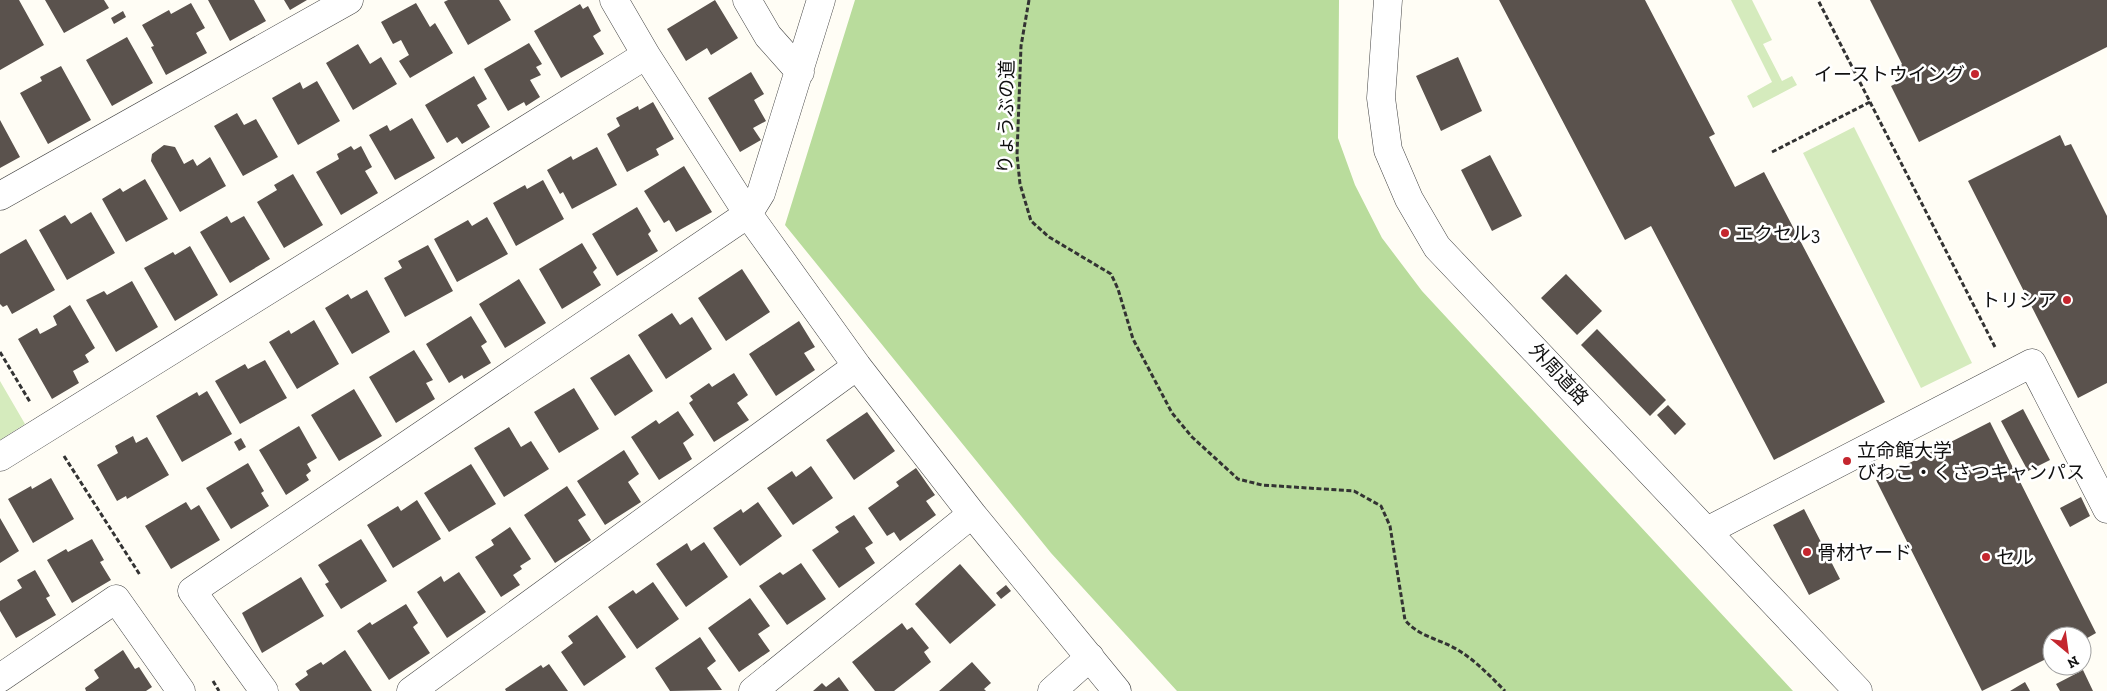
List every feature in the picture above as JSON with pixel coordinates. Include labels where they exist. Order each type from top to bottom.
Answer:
[{"type":"street","points":[[0,196],[349,0]]},
{"type":"street","points":[[614,0],[646,55],[748,214],[857,366],[972,514],[1118,691]]},
{"type":"street","points":[[747,0],[768,36],[800,72]]},
{"type":"street","points":[[264,691],[192,591],[748,214],[761,193],[821,0]]},
{"type":"street","name":"外周道路","points":[[1388,0],[1381,98],[1388,150],[1409,199],[1437,247],[1858,691]]},
{"type":"street","points":[[0,457],[646,55]]},
{"type":"street","points":[[1707,531],[2032,363],[2107,509]]},
{"type":"street","points":[[411,691],[857,366]]},
{"type":"street","points":[[753,691],[972,514]]},
{"type":"street","points":[[0,678],[116,599],[181,691]]},
{"type":"street","points":[[1052,691],[1090,658]]},
{"type":"path","name":"りょうぶの道","points":[[1029,0],[1021,46],[1017,155],[1020,184],[1031,221],[1049,237],[1110,274],[1118,289],[1133,339],[1172,413],[1192,437],[1238,479],[1262,485],[1354,492],[1381,506],[1390,526],[1405,620],[1413,630],[1458,650],[1480,666],[1505,691]]},
{"type":"path","points":[[1818,0],[2009,374]]},
{"type":"path","points":[[1772,152],[1870,102]]},
{"type":"path","points":[[0,352],[46,429],[142,579]]},
{"type":"path","points":[[208,675],[220,691]]},
{"type":"green space","points":[[855,0],[1339,0],[1338,138],[1355,185],[1382,238],[1422,291],[1793,691],[1177,691],[1051,553],[785,225]]},
{"type":"green space","points":[[1731,0],[1752,0],[1772,40],[1763,44],[1782,81],[1792,76],[1797,85],[1753,108],[1747,96],[1772,82]]},
{"type":"green space","points":[[1854,127],[1972,363],[1921,388],[1803,153]]},
{"type":"green space","points":[[0,381],[25,424],[0,440]]},
{"type":"building","points":[[0,0],[19,0],[44,45],[0,70]]},
{"type":"building","points":[[45,0],[104,0],[109,8],[64,33]]},
{"type":"building","points":[[208,0],[254,0],[266,21],[230,41]]},
{"type":"building","points":[[284,0],[307,0],[290,10]]},
{"type":"building","points":[[448,0],[499,0],[511,20],[468,45],[444,2]]},
{"type":"building","points":[[715,0],[738,38],[711,55],[707,48],[686,61],[667,29]]},
{"type":"building","name":"エクセル3","points":[[1499,0],[1645,0],[1715,134],[1709,137],[1735,187],[1764,172],[1885,402],[1774,460],[1651,226],[1625,240]]},
{"type":"building","name":"イーストウイング","points":[[1870,0],[2107,0],[2107,47],[1919,142],[1891,86],[1901,81],[1894,68],[1902,64]]},
{"type":"building","points":[[191,3],[205,28],[196,33],[207,53],[166,75],[151,47],[154,46],[142,25],[169,10],[171,14]]},
{"type":"building","points":[[416,3],[430,27],[435,23],[453,53],[410,78],[399,61],[409,55],[401,40],[393,44],[381,22]]},
{"type":"building","points":[[580,4],[583,9],[588,6],[601,31],[593,36],[604,54],[561,78],[534,31]]},
{"type":"building","points":[[123,11],[126,17],[114,24],[111,18]]},
{"type":"building","points":[[127,37],[153,83],[112,106],[86,60]]},
{"type":"building","points":[[529,43],[542,64],[536,67],[541,75],[530,80],[540,97],[526,106],[524,102],[508,111],[484,69]]},
{"type":"building","points":[[358,44],[370,64],[381,57],[397,84],[353,110],[326,63]]},
{"type":"building","points":[[1458,57],[1482,111],[1441,131],[1416,76]]},
{"type":"building","points":[[61,66],[91,120],[48,144],[20,93],[42,81],[40,77]]},
{"type":"building","points":[[751,72],[764,94],[754,100],[766,121],[753,128],[761,140],[740,152],[708,98]]},
{"type":"building","points":[[474,76],[487,99],[477,105],[490,127],[462,144],[457,137],[447,143],[425,105]]},
{"type":"building","points":[[317,81],[340,121],[298,145],[272,98],[300,82],[303,89]]},
{"type":"building","points":[[653,102],[674,139],[656,149],[659,155],[627,172],[607,134],[620,126],[616,118],[638,106],[639,110]]},
{"type":"building","points":[[237,113],[244,125],[256,119],[278,157],[243,176],[214,126]]},
{"type":"building","points":[[412,118],[435,158],[395,180],[369,135],[387,125],[390,131]]},
{"type":"building","points":[[0,120],[20,157],[0,168]]},
{"type":"building","name":"トリシア","points":[[2060,135],[2065,146],[2071,144],[2107,216],[2107,383],[2078,398],[1968,181]]},
{"type":"building","points":[[164,145],[175,147],[184,164],[193,159],[197,166],[210,157],[226,186],[180,212],[151,161],[152,154]]},
{"type":"building","points":[[351,146],[354,150],[361,146],[372,167],[365,171],[378,193],[341,215],[316,172],[339,159],[337,154]]},
{"type":"building","points":[[597,147],[617,185],[572,209],[563,192],[560,194],[547,170],[571,156],[573,160]]},
{"type":"building","points":[[1490,155],[1522,216],[1492,231],[1461,170]]},
{"type":"building","points":[[684,166],[712,212],[676,232],[669,220],[664,223],[644,191]]},
{"type":"building","points":[[293,174],[323,225],[284,248],[257,202],[277,190],[274,185]]},
{"type":"building","points":[[145,179],[168,219],[126,242],[102,199],[120,188],[123,192]]},
{"type":"building","points":[[543,180],[564,219],[516,246],[493,203],[525,185],[527,189]]},
{"type":"building","points":[[637,207],[651,231],[648,234],[658,251],[617,276],[592,234]]},
{"type":"building","points":[[91,212],[115,253],[67,280],[39,230],[65,215],[71,224]]},
{"type":"building","points":[[227,216],[231,223],[244,216],[270,259],[230,283],[200,232]]},
{"type":"building","points":[[487,217],[508,254],[457,282],[434,239],[468,220],[472,226]]},
{"type":"building","points":[[26,239],[55,290],[12,314],[7,305],[3,307],[0,304],[0,254]]},
{"type":"building","points":[[582,243],[597,268],[593,272],[601,285],[562,309],[539,269]]},
{"type":"building","points":[[428,245],[453,291],[405,317],[384,278],[402,268],[398,261]]},
{"type":"building","points":[[190,246],[218,295],[175,321],[144,268],[173,252],[175,255]]},
{"type":"building","points":[[742,269],[770,312],[726,341],[698,298]]},
{"type":"building","points":[[1566,274],[1602,311],[1577,335],[1541,298]]},
{"type":"building","points":[[519,279],[546,323],[505,348],[479,304]]},
{"type":"building","points":[[132,281],[158,327],[116,352],[86,300],[104,291],[107,295]]},
{"type":"building","points":[[367,290],[390,332],[352,354],[325,308],[348,294],[351,299]]},
{"type":"building","points":[[70,305],[95,348],[85,355],[89,362],[73,371],[79,383],[52,399],[18,339],[37,328],[40,334],[57,325],[53,316]]},
{"type":"building","points":[[672,313],[680,325],[692,317],[712,349],[666,379],[638,335]]},
{"type":"building","points":[[471,316],[487,342],[481,346],[491,363],[464,379],[462,375],[449,383],[426,344]]},
{"type":"building","points":[[314,320],[339,364],[297,389],[269,342],[289,330],[291,334]]},
{"type":"building","points":[[799,321],[815,347],[804,353],[815,370],[776,396],[749,354]]},
{"type":"building","points":[[1597,329],[1666,400],[1650,416],[1581,345]]},
{"type":"building","points":[[414,350],[433,380],[426,383],[435,399],[396,423],[369,377]]},
{"type":"building","points":[[629,354],[653,391],[615,416],[590,378]]},
{"type":"building","points":[[265,360],[287,398],[240,424],[215,381],[245,364],[248,369]]},
{"type":"building","points":[[734,373],[748,395],[737,403],[749,420],[714,442],[689,403],[693,400],[690,396],[709,383],[712,387]]},
{"type":"building","points":[[574,388],[599,429],[559,453],[534,412]]},
{"type":"building","points":[[354,389],[382,436],[339,461],[311,415]]},
{"type":"building","points":[[207,391],[232,434],[182,462],[156,416],[197,392],[199,396]]},
{"type":"building","points":[[1668,405],[1686,424],[1675,435],[1657,415]]},
{"type":"building","points":[[2023,409],[2050,460],[2028,471],[2001,421]]},
{"type":"building","points":[[678,411],[694,435],[683,443],[692,459],[659,480],[631,437],[656,420],[659,424]]},
{"type":"building","points":[[867,412],[895,451],[854,480],[826,440]]},
{"type":"building","name":"セル","points":[[1990,422],[2096,633],[2092,635],[2092,626],[2042,626],[2042,661],[1982,691],[1876,480]]},
{"type":"building","points":[[299,426],[317,458],[307,464],[311,471],[306,475],[309,480],[286,495],[259,450]]},
{"type":"building","points":[[509,427],[521,447],[531,441],[549,469],[504,497],[474,448]]},
{"type":"building","points":[[133,436],[136,443],[147,437],[169,475],[127,499],[126,496],[117,501],[97,465],[118,453],[115,446]]},
{"type":"building","points":[[241,438],[246,447],[239,451],[234,442]]},
{"type":"building","points":[[624,450],[639,474],[628,482],[641,502],[605,525],[577,481]]},
{"type":"building","points":[[248,463],[264,491],[261,493],[269,506],[231,529],[206,488]]},
{"type":"building","points":[[471,464],[496,504],[449,532],[424,493]]},
{"type":"building","points":[[811,466],[833,498],[793,525],[767,488],[792,471],[796,477]]},
{"type":"building","points":[[916,468],[935,495],[926,501],[936,515],[900,541],[894,532],[887,536],[868,508],[899,486],[896,482]]},
{"type":"building","points":[[51,478],[74,519],[33,543],[8,499],[31,486],[32,489]]},
{"type":"building","points":[[567,486],[586,515],[578,520],[591,540],[555,563],[524,515]]},
{"type":"building","points":[[2081,497],[2090,516],[2070,527],[2060,508]]},
{"type":"building","points":[[417,500],[441,539],[393,568],[367,525],[398,506],[401,511]]},
{"type":"building","points":[[186,502],[191,510],[199,505],[220,540],[171,569],[145,526]]},
{"type":"building","points":[[758,502],[782,536],[740,566],[713,528],[741,509],[743,513]]},
{"type":"building","name":"骨材ヤード","points":[[1804,509],[1840,579],[1809,595],[1773,525]]},
{"type":"building","points":[[854,515],[873,543],[865,548],[875,563],[839,588],[812,550],[839,532],[835,527]]},
{"type":"building","points":[[0,518],[19,551],[0,563]]},
{"type":"building","points":[[510,527],[531,559],[520,566],[522,569],[513,575],[520,585],[501,597],[475,557],[494,545],[491,540]]},
{"type":"building","points":[[92,539],[104,560],[100,562],[111,580],[72,603],[47,560],[66,549],[68,552]]},
{"type":"building","points":[[361,539],[387,581],[341,609],[325,584],[329,582],[318,565]]},
{"type":"building","points":[[704,542],[728,577],[686,607],[656,564],[687,543],[691,551]]},
{"type":"building","points":[[801,563],[826,599],[787,625],[759,586],[780,572],[783,575]]},
{"type":"building","points":[[960,564],[996,605],[950,644],[915,604]]},
{"type":"building","points":[[35,570],[50,596],[46,598],[56,615],[16,638],[0,611],[0,601],[22,588],[17,580]]},
{"type":"building","points":[[459,572],[486,612],[447,638],[417,592],[441,576],[444,582]]},
{"type":"building","points":[[301,577],[324,616],[262,653],[242,613]]},
{"type":"building","points":[[653,582],[679,619],[637,649],[608,607],[633,590],[636,594]]},
{"type":"building","points":[[1006,585],[1011,591],[1001,599],[996,593]]},
{"type":"building","points":[[750,598],[770,626],[758,634],[770,651],[739,672],[708,628]]},
{"type":"building","points":[[406,604],[418,623],[413,627],[430,653],[389,680],[357,631],[370,622],[372,625]]},
{"type":"building","points":[[597,615],[626,657],[584,686],[561,652],[573,643],[568,636]]},
{"type":"building","points":[[902,623],[907,630],[912,627],[929,648],[924,652],[931,662],[894,691],[875,691],[852,662]]},
{"type":"building","points":[[700,637],[716,661],[707,668],[722,690],[670,691],[655,668]]},
{"type":"building","points":[[123,650],[135,669],[139,667],[152,687],[146,691],[86,691],[85,688],[99,678],[94,670]]},
{"type":"building","points":[[345,650],[372,691],[300,691],[295,684],[308,675],[306,671],[321,662],[323,665]]},
{"type":"building","points":[[972,662],[991,683],[984,689],[986,691],[939,691]]},
{"type":"building","points":[[549,664],[568,691],[506,691],[505,689],[541,665],[543,668]]},
{"type":"building","points":[[2071,676],[2086,676],[2093,691],[2060,691],[2056,684]]},
{"type":"building","points":[[839,677],[849,691],[813,691],[822,683],[826,687]]},
{"type":"building","points":[[2025,682],[2030,691],[2010,691]]},
{"type":"place","name":"イーストウイング","points":[[1975,74]]},
{"type":"place","name":"エクセル3","points":[[1725,233]]},
{"type":"place","name":"トリシア","points":[[2067,300]]},
{"type":"place","name":"立命館大学 びわこ・くさつキャンパス","points":[[1847,461]]},
{"type":"place","name":"骨材ヤード","points":[[1807,552]]},
{"type":"place","name":"セル","points":[[1986,557]]}]
